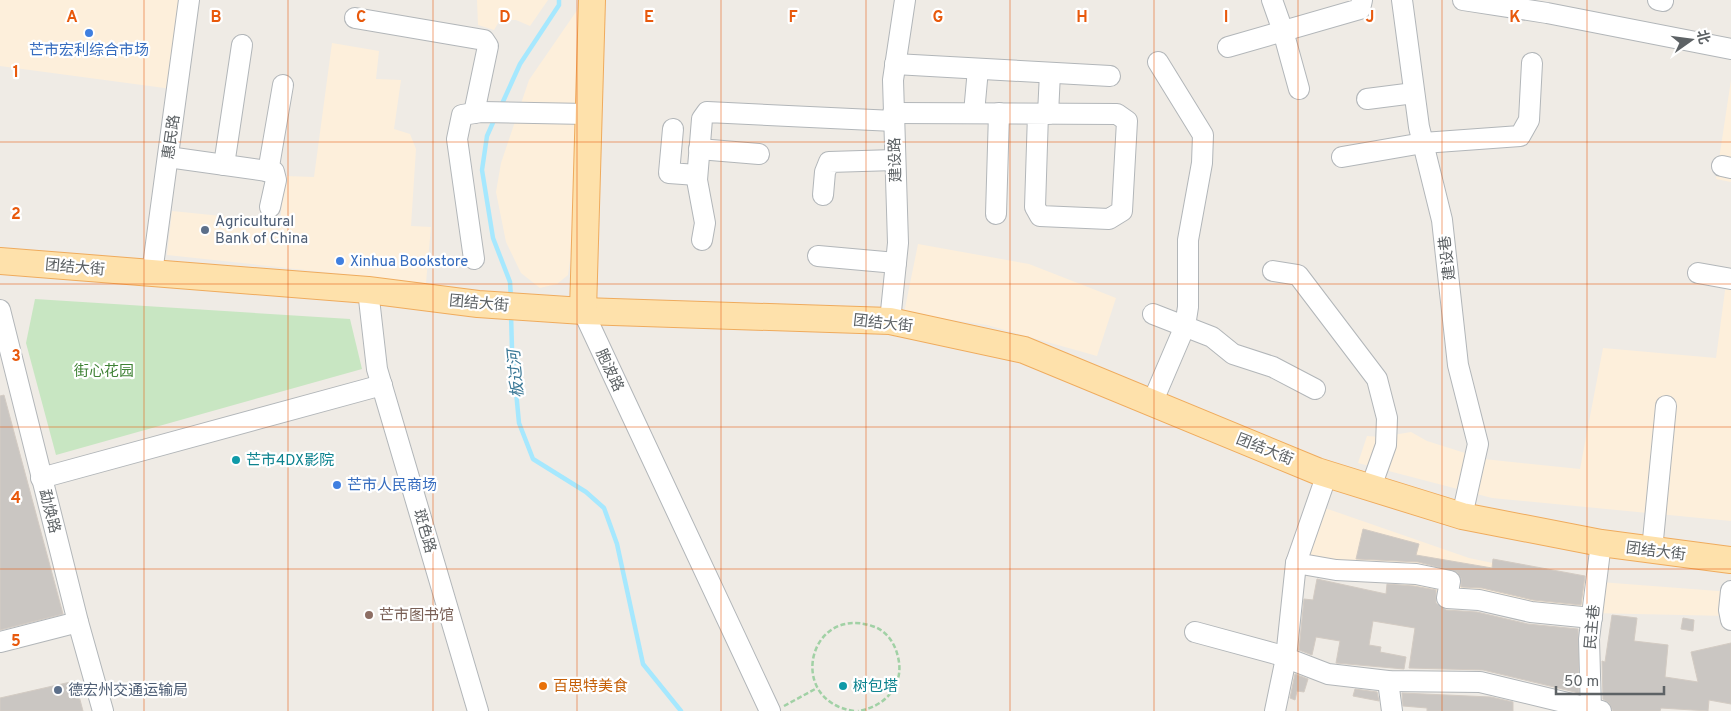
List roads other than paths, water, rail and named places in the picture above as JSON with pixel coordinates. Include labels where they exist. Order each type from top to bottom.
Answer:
[{"type":"main road","name":"胞波路","points":[[582,311],[592,0]]},
{"type":"main road","name":"团结大街","points":[[0,261],[368,290],[478,304],[582,311],[890,321],[1024,350],[1327,474],[1462,516],[1601,544],[1731,560]]},
{"type":"street","name":"惠民路","points":[[152,273],[189,0]]},
{"type":"street","name":"建设路","points":[[890,321],[898,243],[893,117],[895,64],[905,0]]},
{"type":"street","points":[[1272,0],[1283,31],[1299,89]]},
{"type":"street","points":[[1228,47],[1360,9],[1362,0]]},
{"type":"street","name":"建设巷","points":[[1402,0],[1414,93],[1423,144],[1442,220],[1458,365],[1478,444],[1462,516]]},
{"type":"street","points":[[1463,0],[1548,7],[1731,48]]},
{"type":"street","points":[[355,18],[484,40],[488,46],[478,113]]},
{"type":"street","points":[[224,165],[242,44]]},
{"type":"street","points":[[1152,403],[1185,326],[1188,307],[1188,240],[1202,163],[1203,135],[1158,62]]},
{"type":"street","points":[[1342,156],[1423,144],[1520,136],[1529,120],[1532,63]]},
{"type":"street","points":[[895,64],[1110,76]]},
{"type":"street","points":[[974,113],[978,69]]},
{"type":"street","points":[[702,240],[705,223],[697,175],[702,120],[707,112],[893,117],[974,113],[1043,114],[1117,114],[1127,121],[1122,212],[1109,219],[1040,216],[1035,207],[1043,114],[1050,73]]},
{"type":"street","points":[[268,172],[283,85]]},
{"type":"street","points":[[1367,99],[1414,93]]},
{"type":"street","points":[[474,259],[457,140],[462,115],[518,112],[588,114]]},
{"type":"street","points":[[996,214],[999,113]]},
{"type":"street","points":[[672,130],[669,173],[697,175]]},
{"type":"street","points":[[699,149],[759,154]]},
{"type":"street","points":[[168,157],[274,172],[276,180],[270,207]]},
{"type":"street","points":[[823,195],[825,172],[829,162],[895,160]]},
{"type":"street","points":[[818,256],[896,263]]},
{"type":"street","points":[[1273,271],[1298,275],[1378,378],[1386,418],[1386,445],[1371,487]]},
{"type":"street","points":[[1698,273],[1731,279]]},
{"type":"street","name":"斑色路","points":[[368,290],[378,369],[382,385],[478,711]]},
{"type":"street","name":"勐焕路","points":[[0,310],[41,478],[103,711]]},
{"type":"street","name":"胞波路","points":[[582,311],[776,709]]},
{"type":"street","points":[[1153,314],[1212,337],[1234,354],[1273,367],[1315,389]]},
{"type":"street","points":[[41,478],[382,385]]},
{"type":"street","points":[[1652,550],[1666,406]]},
{"type":"street","points":[[1275,711],[1286,658],[1296,563],[1327,474]]},
{"type":"street","name":"民主巷","points":[[1595,710],[1589,639],[1601,544]]},
{"type":"street","points":[[1296,563],[1336,570],[1416,574],[1450,581],[1447,598],[1479,600],[1531,612],[1592,618]]},
{"type":"street","points":[[1731,591],[1729,610],[1731,620]]},
{"type":"street","points":[[0,642],[78,622]]},
{"type":"street","points":[[1195,632],[1286,658],[1328,674],[1388,681],[1480,682],[1595,710]]},
{"type":"street","points":[[1388,681],[1392,711]]},
{"type":"waterway","name":"板过河","points":[[501,106],[520,64],[559,5],[559,0]]},
{"type":"waterway","name":"板过河","points":[[495,118],[487,136],[482,170],[493,238],[510,282],[511,299]]},
{"type":"waterway","name":"板过河","points":[[511,314],[512,349],[519,423],[533,459],[586,492],[604,508],[617,544],[643,664],[681,711]]},
{"type":"place","name":"芒市宏利综合市场","points":[[89,33]]},
{"type":"place","name":"Agricultural Bank of China","points":[[205,230]]},
{"type":"place","name":"Xinhua Bookstore","points":[[340,261]]},
{"type":"place","name":"芒市4DX影院","points":[[236,460]]},
{"type":"place","name":"芒市人民商场","points":[[337,485]]},
{"type":"place","name":"芒市图书馆","points":[[369,615]]},
{"type":"place","name":"百思特美食","points":[[543,686]]},
{"type":"place","name":"树包塔","points":[[843,686]]},
{"type":"place","name":"德宏州交通运输局","points":[[58,690]]},
{"type":"park label","name":"街心花园","points":[[104,371]]}]
